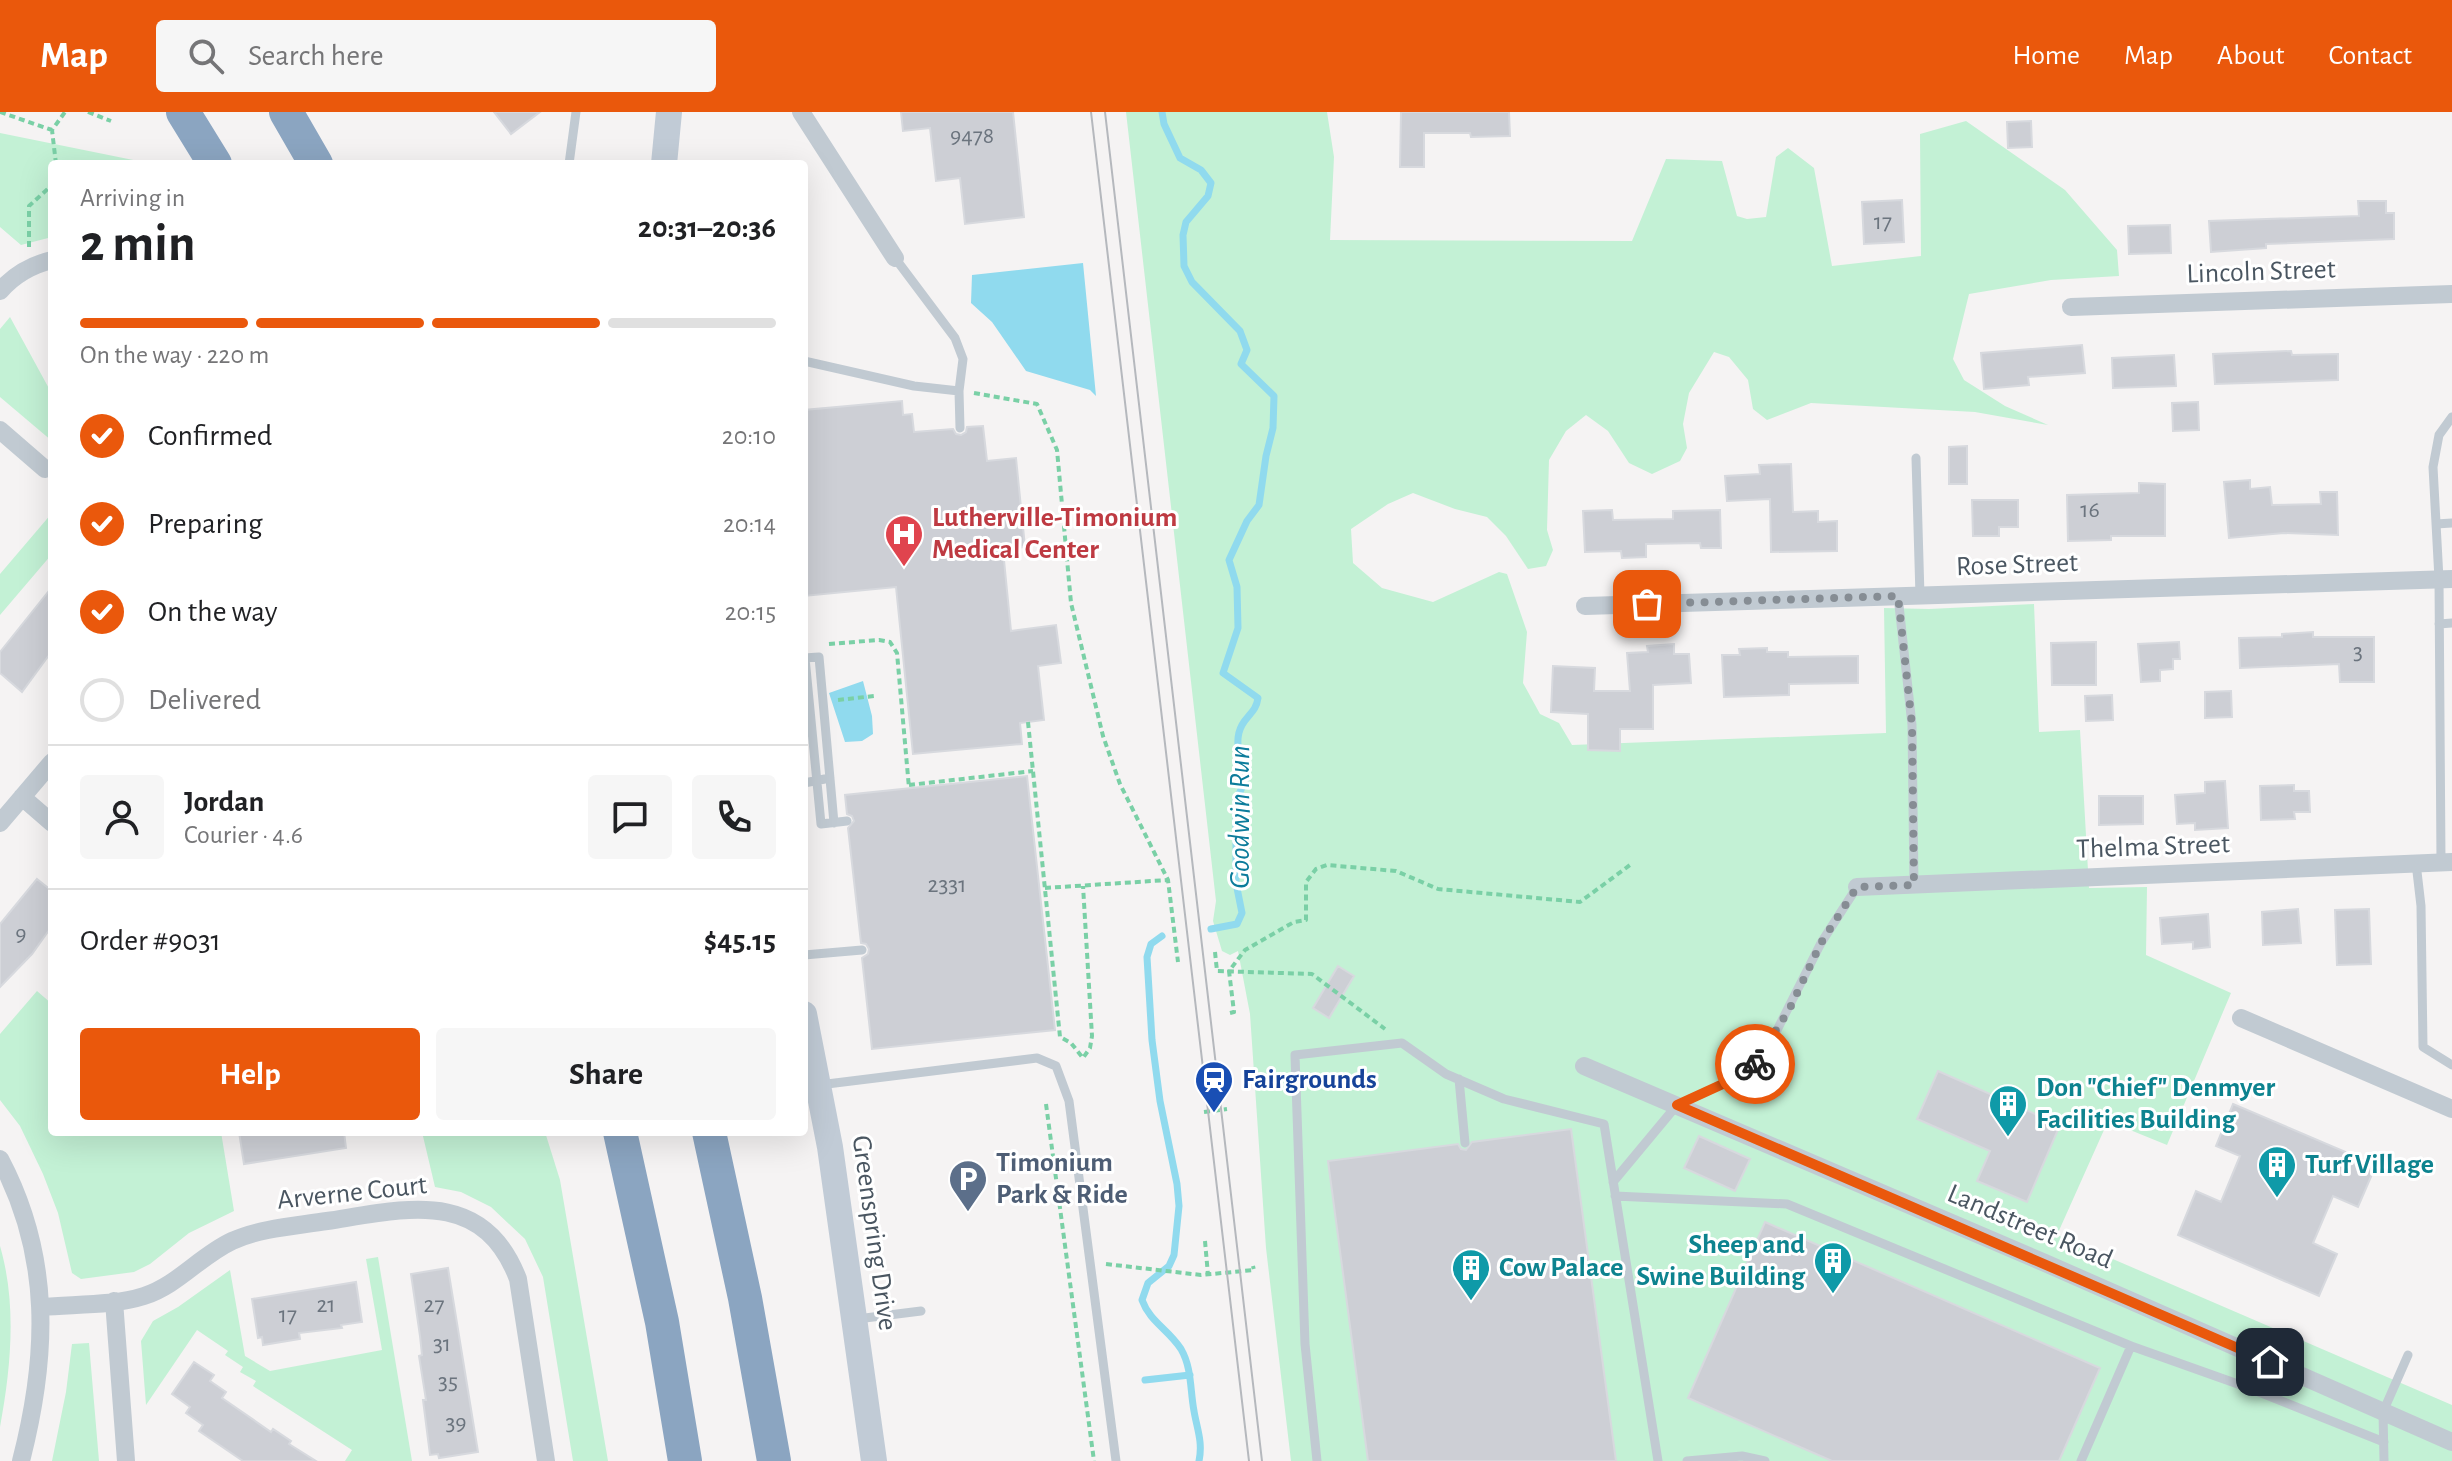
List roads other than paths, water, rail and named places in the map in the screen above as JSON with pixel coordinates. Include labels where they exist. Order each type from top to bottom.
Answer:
[{"type":"highway","points":[[183,112],[213,160]]},
{"type":"highway","points":[[286,112],[314,160]]},
{"type":"highway","points":[[621,1136],[662,1322],[685,1461]]},
{"type":"highway","points":[[710,1136],[745,1298],[774,1461]]},
{"type":"main road","points":[[664,160],[669,112]]},
{"type":"main road","name":"Greenspring Drive","points":[[808,1033],[819,1085],[874,1461]]},
{"type":"street","points":[[801,112],[895,258]]},
{"type":"street","points":[[0,291],[9,282],[43,262]]},
{"type":"street","name":"Lincoln Street","points":[[2071,307],[2452,294]]},
{"type":"street","points":[[0,430],[45,469]]},
{"type":"street","name":"Rose Street","points":[[1585,606],[2445,579]]},
{"type":"street","points":[[0,823],[48,767]]},
{"type":"street","points":[[22,797],[48,820]]},
{"type":"street","name":"Thelma Street","points":[[1857,887],[2446,862]]},
{"type":"street","points":[[2241,1018],[2452,1109]]},
{"type":"street","name":"Landstreet Road","points":[[1584,1066],[2452,1442]]},
{"type":"street","points":[[0,1159],[28,1222],[42,1307],[37,1386],[21,1461]]},
{"type":"street","name":"Arverne Court","points":[[42,1307],[141,1297],[159,1290],[229,1242],[252,1233],[392,1211],[427,1209],[453,1212],[475,1221],[510,1257],[518,1279],[546,1461]]},
{"type":"street","points":[[114,1301],[126,1461]]},
{"type":"lane","points":[[570,160],[576,112]]},
{"type":"lane","points":[[895,258],[955,338],[963,359],[959,391],[960,428]]},
{"type":"lane","points":[[808,362],[914,386],[959,391]]},
{"type":"lane","points":[[2446,862],[2441,825],[2439,624],[2445,579],[2436,524],[2433,467],[2439,435],[2452,417]]},
{"type":"lane","points":[[1916,458],[1920,596]]},
{"type":"lane","points":[[2436,524],[2452,523]]},
{"type":"lane","points":[[1898,596],[1912,725],[1914,885]]},
{"type":"lane","points":[[2439,624],[2452,623]]},
{"type":"lane","points":[[808,658],[819,657],[834,823]]},
{"type":"lane","points":[[808,732],[810,782],[821,824],[847,821]]},
{"type":"lane","points":[[810,782],[830,778]]},
{"type":"lane","points":[[2441,825],[2452,825]]},
{"type":"lane","points":[[2416,863],[2421,906],[2423,1047],[2452,1065]]},
{"type":"lane","points":[[1613,1182],[1677,1105],[1749,1072],[1771,1042],[1821,943],[1857,887]]},
{"type":"lane","points":[[808,955],[862,950]]},
{"type":"lane","points":[[1317,1461],[1305,1344],[1295,1055],[1402,1043],[1446,1074],[1504,1099],[1604,1124],[1658,1461]]},
{"type":"lane","points":[[819,1085],[1037,1058],[1056,1066],[1069,1101],[1116,1461]]},
{"type":"lane","points":[[1459,1079],[1465,1143]]},
{"type":"lane","points":[[1615,1196],[1787,1204],[2131,1346],[2249,1388],[2384,1442]]},
{"type":"lane","points":[[853,1320],[921,1311]]},
{"type":"lane","points":[[2081,1461],[2131,1346]]},
{"type":"lane","points":[[2384,1461],[2383,1412],[2408,1355]]},
{"type":"lane","points":[[1687,1461],[1742,1456],[1765,1461]]},
{"type":"water","points":[[1083,263],[1096,396],[1090,390],[1026,371],[992,322],[971,303],[972,275]]},
{"type":"water","points":[[863,681],[873,734],[862,741],[845,742],[829,693]]},
{"type":"waterway","name":"Goodwin Run","points":[[1162,112],[1164,124],[1180,158],[1201,170],[1211,183],[1208,196],[1186,222],[1183,235],[1184,266],[1192,282],[1240,331],[1247,350],[1241,364],[1274,396],[1273,428],[1259,505],[1247,521],[1229,560],[1237,587],[1238,628],[1223,673],[1258,698],[1238,738],[1240,757],[1247,776],[1236,801],[1236,883],[1242,913],[1237,924],[1211,929]]},
{"type":"waterway","name":"Goodwin Run","points":[[1162,936],[1151,944],[1147,957],[1152,1040],[1179,1206],[1174,1255],[1169,1266],[1148,1283],[1142,1300],[1185,1356],[1200,1442],[1199,1461]]},
{"type":"waterway","points":[[1145,1380],[1190,1375]]},
{"type":"tram line","points":[[1091,112],[1249,1461]]},
{"type":"tram line","points":[[1105,112],[1262,1461]]},
{"type":"place","name":"Lutherville-Timonium Medical Center","points":[[904,568]]},
{"type":"place","name":"Fairgrounds","points":[[1214,1114]]},
{"type":"place","name":"Don \"Chief\" Denmyer Facilities Building","points":[[2008,1138]]},
{"type":"place","name":"Turf Village","points":[[2277,1199]]},
{"type":"place","name":"Timonium Park & Ride","points":[[968,1213]]},
{"type":"place","name":"Sheep and Swine Building","points":[[1833,1295]]},
{"type":"place","name":"Cow Palace","points":[[1471,1302]]}]
